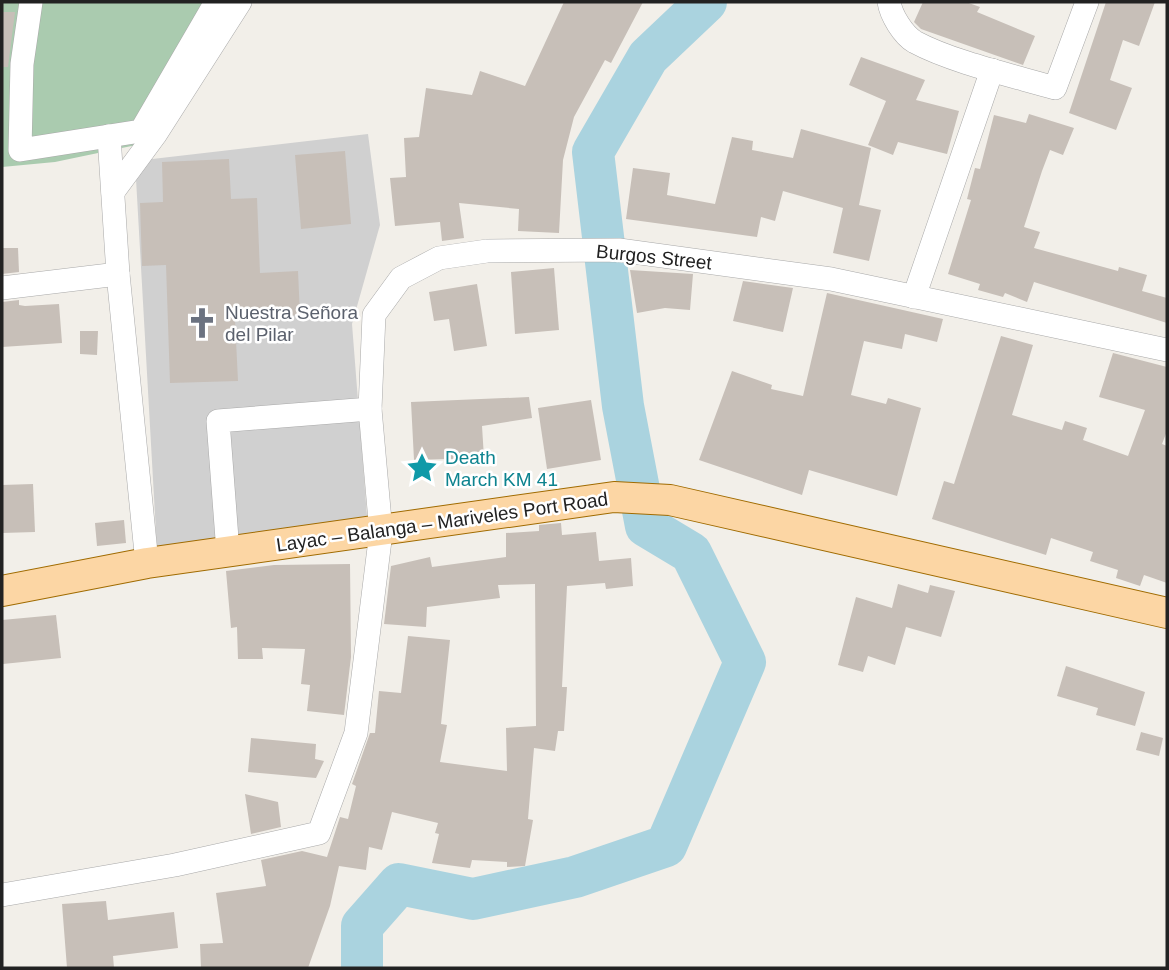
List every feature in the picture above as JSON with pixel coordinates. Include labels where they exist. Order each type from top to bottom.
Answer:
[{"type":"main road","name":"Layac – Balanga – Mariveles Port Road","points":[[2,591],[147,563],[614,497],[670,500],[1167,613]]},
{"type":"street","points":[[31,2],[22,64],[20,150],[141,131],[216,2]]},
{"type":"street","points":[[113,192],[155,135],[240,2]]},
{"type":"street","points":[[889,2],[891,13],[913,41],[992,70],[1055,88],[1087,2]]},
{"type":"street","points":[[914,297],[992,70]]},
{"type":"street","points":[[109,136],[118,274],[147,563]]},
{"type":"street","name":"Burgos Street","points":[[2,895],[175,865],[319,834],[356,733],[381,532],[370,409],[374,315],[401,278],[439,258],[487,251],[565,248],[620,250],[831,279],[1167,350]]},
{"type":"street","points":[[2,288],[118,274]]},
{"type":"street","points":[[228,552],[218,421],[370,409]]},
{"type":"shaded area","points":[[368,134],[380,225],[352,324],[367,516],[157,550],[135,161]]},
{"type":"green space","points":[[2,2],[231,2],[141,144],[55,162],[2,167]]},
{"type":"building","points":[[564,2],[643,2],[611,63],[605,60],[574,117],[563,160],[559,233],[518,231],[519,209],[459,203],[464,238],[442,241],[440,222],[395,226],[390,178],[406,177],[404,138],[419,137],[426,88],[472,95],[480,71],[525,86]]},
{"type":"building","points":[[923,2],[966,2],[980,7],[977,12],[1035,36],[1023,65],[921,29],[914,22]]},
{"type":"building","points":[[1106,2],[1155,2],[1139,46],[1123,40],[1110,80],[1132,88],[1116,130],[1069,113]]},
{"type":"building","points":[[2,12],[15,12],[8,67],[2,67]]},
{"type":"building","points":[[861,57],[925,80],[916,100],[959,111],[947,154],[898,142],[893,155],[868,145],[886,101],[849,85]]},
{"type":"building","points":[[1029,114],[1074,128],[1063,155],[1050,150],[1042,171],[1024,227],[1040,232],[1034,248],[1118,271],[1119,267],[1147,275],[1142,291],[1167,298],[1167,323],[1034,282],[1027,302],[1005,293],[1003,297],[978,290],[980,284],[948,274],[971,200],[967,199],[975,168],[980,169],[994,115],[1026,123]]},
{"type":"building","points":[[801,129],[871,148],[859,205],[881,210],[869,261],[833,253],[843,208],[783,191],[775,221],[761,217],[757,237],[626,219],[633,168],[670,173],[667,195],[715,204],[732,137],[753,141],[752,150],[793,158]]},
{"type":"building","points":[[345,151],[351,224],[301,229],[295,155]]},
{"type":"building","name":"Nuestra Señora del Pilar","points":[[229,159],[231,199],[257,198],[260,273],[298,271],[300,315],[235,320],[238,381],[170,383],[166,265],[142,266],[140,203],[163,202],[162,162]]},
{"type":"building","points":[[2,248],[18,248],[19,272],[2,274]]},
{"type":"building","points":[[554,268],[559,330],[515,334],[511,272]]},
{"type":"building","points":[[630,270],[693,274],[690,310],[665,308],[637,313]]},
{"type":"building","points":[[743,281],[793,288],[783,332],[733,321]]},
{"type":"building","points":[[477,284],[487,346],[454,351],[449,319],[434,321],[429,292]]},
{"type":"building","points":[[827,293],[943,319],[937,342],[905,334],[902,349],[864,341],[851,395],[886,404],[888,398],[921,408],[897,496],[809,470],[802,495],[699,460],[732,371],[772,385],[771,389],[803,396]]},
{"type":"building","points":[[19,300],[19,305],[25,306],[59,304],[62,343],[2,347],[2,302]]},
{"type":"building","points":[[80,331],[98,331],[97,355],[80,354]]},
{"type":"building","points":[[1001,336],[1033,345],[1012,415],[1062,430],[1065,421],[1087,428],[1083,440],[1128,456],[1145,410],[1099,397],[1113,353],[1167,367],[1167,431],[1162,444],[1167,446],[1167,583],[1144,575],[1140,586],[1116,578],[1118,570],[1090,561],[1093,552],[1051,538],[1046,555],[932,519],[944,481],[954,484]]},
{"type":"building","points":[[529,397],[532,418],[482,426],[484,458],[414,460],[411,402]]},
{"type":"building","points":[[591,400],[601,460],[547,469],[538,408]]},
{"type":"building","points":[[33,484],[35,532],[2,533],[2,485]]},
{"type":"building","points":[[124,520],[126,543],[97,546],[95,523]]},
{"type":"building","points":[[561,523],[562,535],[596,532],[599,561],[631,558],[633,586],[606,589],[605,583],[567,586],[562,687],[567,687],[564,731],[558,731],[555,751],[534,748],[528,819],[533,820],[525,866],[507,867],[507,862],[472,860],[470,868],[432,863],[439,834],[435,833],[438,823],[392,812],[382,850],[369,847],[366,870],[339,866],[330,906],[308,968],[201,968],[200,944],[223,943],[216,893],[266,886],[261,860],[302,851],[327,857],[340,817],[348,819],[356,786],[352,784],[370,733],[375,733],[379,691],[401,693],[408,636],[450,640],[441,724],[447,725],[440,762],[507,771],[506,728],[536,726],[535,584],[498,585],[500,598],[427,607],[426,627],[384,624],[391,566],[430,557],[432,567],[506,557],[506,533],[539,531],[539,525]]},
{"type":"building","points":[[350,564],[351,657],[344,715],[307,711],[310,685],[301,684],[305,649],[262,648],[263,659],[238,659],[237,627],[231,628],[226,571],[274,565]]},
{"type":"building","points":[[898,584],[928,593],[930,585],[955,591],[941,637],[906,627],[895,665],[868,656],[863,672],[838,665],[856,597],[892,608]]},
{"type":"building","points":[[56,615],[61,658],[3,664],[2,620]]},
{"type":"building","points":[[1066,666],[1145,692],[1135,726],[1096,715],[1098,708],[1057,696]]},
{"type":"building","points":[[1141,732],[1163,738],[1159,756],[1136,750]]},
{"type":"building","points":[[251,738],[316,744],[315,759],[324,761],[316,778],[248,772]]},
{"type":"building","points":[[245,794],[278,802],[281,827],[251,834]]},
{"type":"building","points":[[106,901],[108,920],[174,912],[178,948],[113,956],[114,968],[67,968],[62,904]]},
{"type":"waterway","points":[[362,968],[362,926],[399,884],[473,899],[575,877],[666,846],[745,662],[691,553],[646,526],[623,406],[593,152],[648,57],[706,2]]},
{"type":"place","name":"Nuestra Señora del Pilar","points":[[202,323]]},
{"type":"place","name":"Death March KM 41","points":[[422,468]]}]
